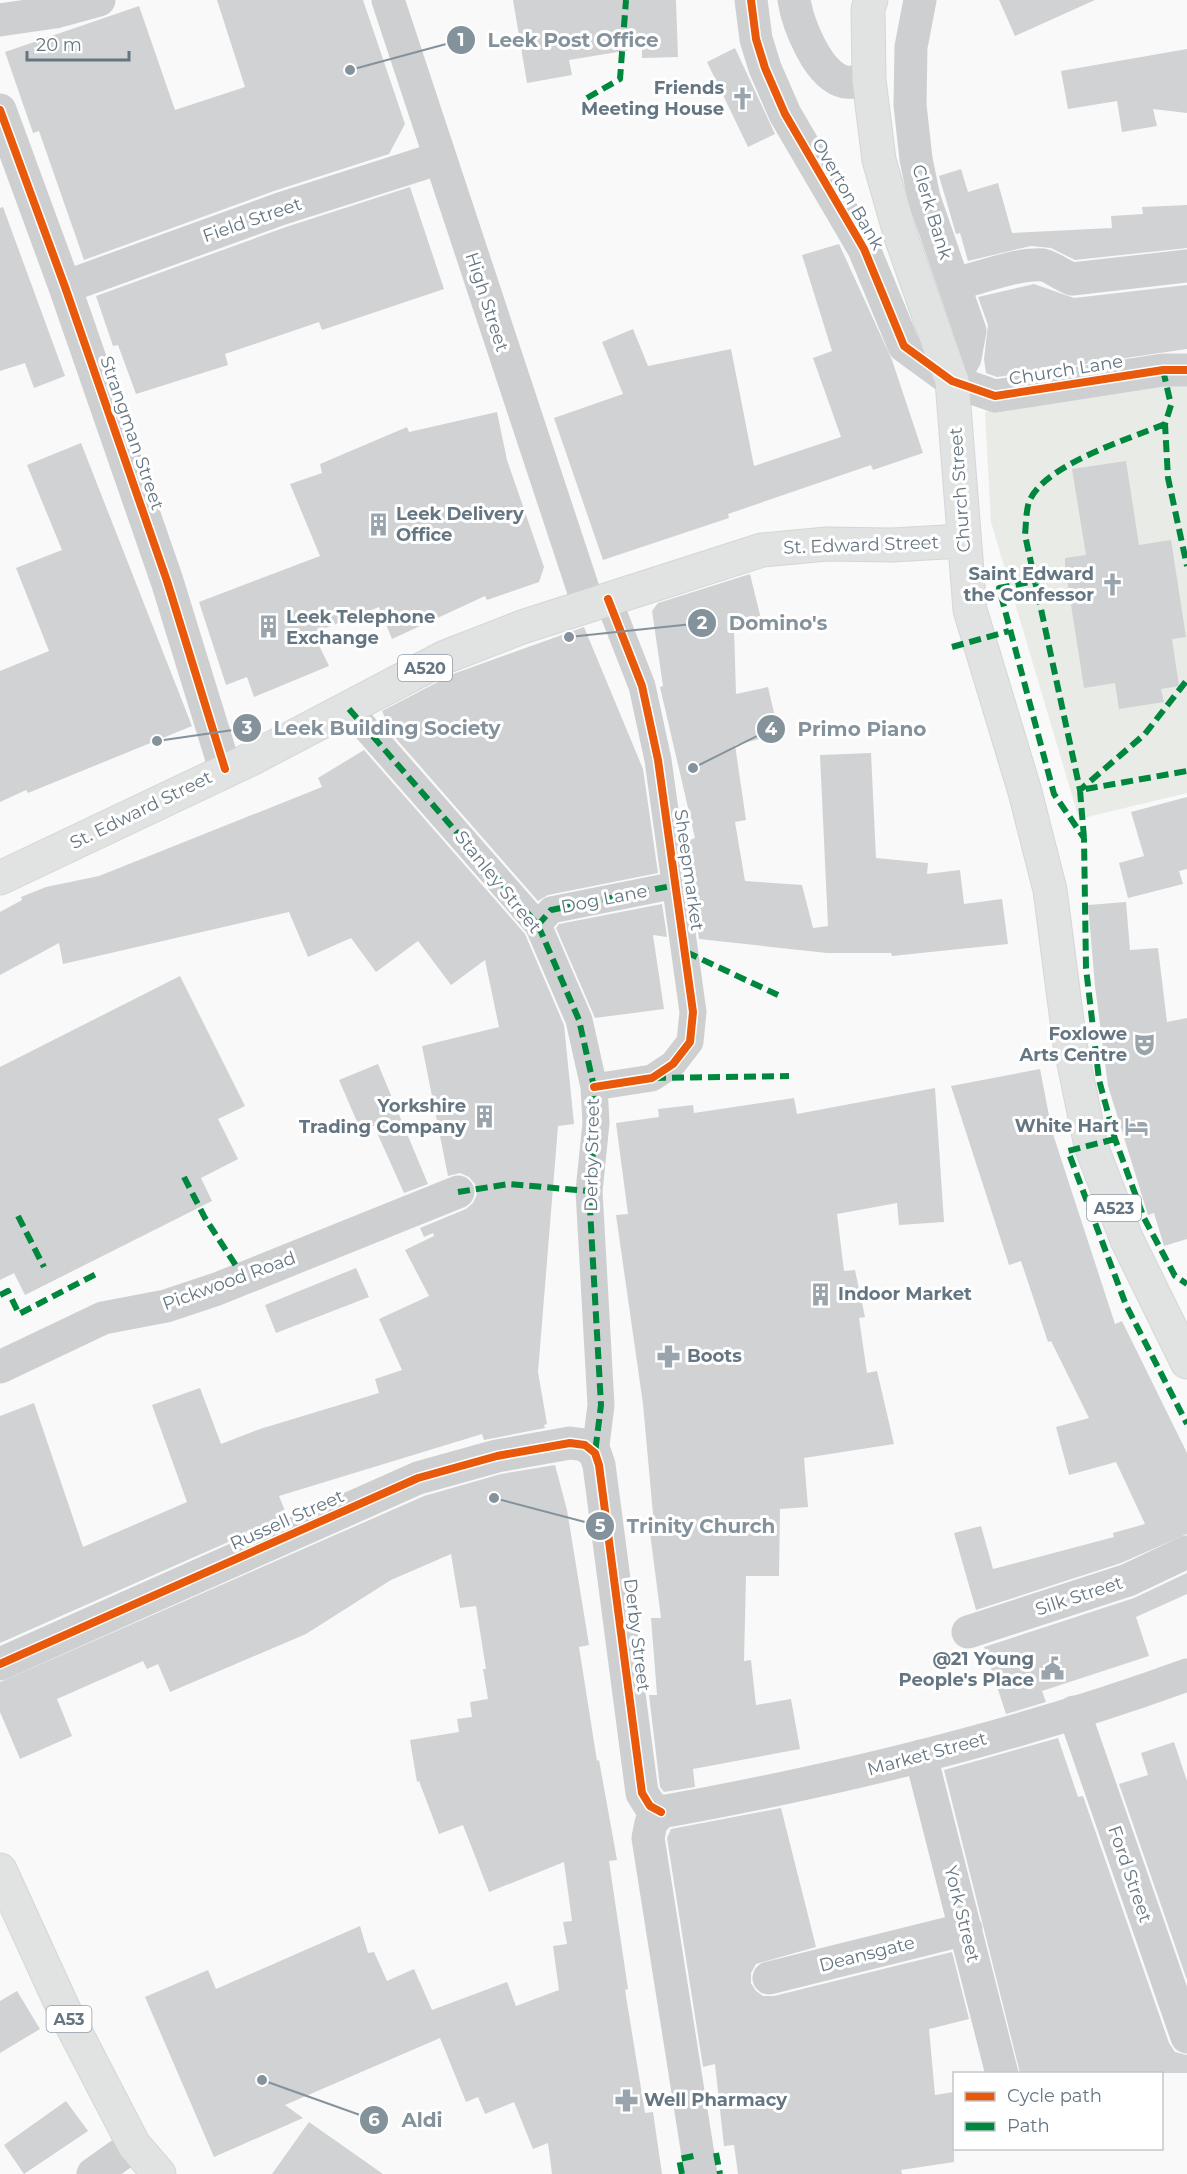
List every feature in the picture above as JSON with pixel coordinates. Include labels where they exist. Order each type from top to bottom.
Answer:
[{"type":"highway","name":"A523","points":[[869,80],[871,0]]},
{"type":"highway","name":"Church Street","points":[[869,80],[879,160],[901,237],[951,381],[970,610],[1025,792],[1050,890],[1070,1044],[1091,1146],[1127,1240],[1187,1362]]},
{"type":"highway","name":"St. Edward Street","points":[[0,878],[349,709],[445,657],[598,602],[762,550],[827,544],[892,545],[963,541]]},
{"type":"highway","name":"A53","points":[[3,1886],[134,2145],[159,2174]]},
{"type":"street","points":[[0,20],[55,12],[99,0]]},
{"type":"street","name":"High Street","points":[[388,0],[440,158],[598,602]]},
{"type":"street","name":"Overton Bank","points":[[751,0],[756,39],[765,68],[785,114],[864,249],[904,346],[951,381]]},
{"type":"street","points":[[795,0],[796,13],[811,49],[825,69],[843,82],[869,80]]},
{"type":"street","name":"Clerk Bank","points":[[920,0],[911,47],[910,105],[916,159],[924,198],[970,331],[965,358],[951,381]]},
{"type":"street","name":"Strangman Street","points":[[0,110],[65,287],[167,581],[225,769]]},
{"type":"street","name":"Field Street","points":[[65,287],[280,209],[440,158]]},
{"type":"street","points":[[955,284],[1029,266],[1046,265],[1059,275],[1072,279],[1187,266]]},
{"type":"street","name":"Church Lane","points":[[951,381],[995,396],[1163,370],[1187,370]]},
{"type":"street","name":"Sheepmarket","points":[[594,1087],[652,1078],[673,1064],[690,1042],[693,1012],[658,760],[642,686],[598,602]]},
{"type":"street","name":"Stanley Street","points":[[349,709],[538,925],[579,1020],[594,1087]]},
{"type":"street","name":"Dog Lane","points":[[538,925],[551,910],[676,885]]},
{"type":"street","name":"Derby Street","points":[[594,1087],[596,1123],[589,1191],[602,1405],[595,1453],[606,1515],[642,1792],[650,1806],[661,1812]]},
{"type":"street","name":"Pickwood Road","points":[[0,1367],[103,1318],[166,1306],[217,1289],[458,1192]]},
{"type":"street","name":"Russell Street","points":[[0,1664],[418,1478],[498,1456],[570,1443],[585,1445],[595,1453]]},
{"type":"street","name":"Silk Street","points":[[968,1632],[1128,1580],[1187,1552]]},
{"type":"street","name":"Market Street","points":[[661,1812],[847,1774],[921,1756],[1074,1712],[1187,1675]]},
{"type":"street","name":"Ford Street","points":[[1074,1712],[1187,2037]]},
{"type":"street","name":"York Street","points":[[921,1756],[1002,2072]]},
{"type":"street","points":[[661,1812],[651,1823],[648,1838],[701,2174]]},
{"type":"street","name":"Deansgate","points":[[768,1978],[966,1929]]},
{"type":"street","points":[[93,2174],[134,2145]]},
{"type":"shaded area","points":[[1167,376],[1187,376],[1187,793],[1079,819],[991,522],[985,412]]},
{"type":"building","points":[[217,0],[363,0],[405,124],[389,154],[274,191],[84,260],[39,131],[33,133],[5,52],[139,6],[175,110],[245,87]]},
{"type":"building","points":[[513,0],[676,0],[678,57],[642,58],[642,48],[569,60],[572,75],[527,83]]},
{"type":"building","points":[[999,0],[1095,0],[1015,36]]},
{"type":"building","name":"Friends Meeting House","points":[[735,48],[775,134],[748,147],[707,62]]},
{"type":"building","points":[[1187,49],[1187,113],[1153,109],[1157,126],[1122,132],[1117,101],[1068,109],[1061,71]]},
{"type":"building","points":[[961,169],[968,192],[998,183],[1012,233],[1112,228],[1111,216],[1143,214],[1142,207],[1187,205],[1187,248],[1075,260],[1051,248],[1031,246],[968,261],[960,233],[956,234],[939,176]]},
{"type":"building","points":[[410,187],[444,289],[322,330],[319,322],[225,354],[228,365],[136,394],[118,345],[113,346],[96,296],[286,227]]},
{"type":"building","points":[[3,207],[65,376],[34,388],[25,363],[0,371],[0,208]]},
{"type":"building","points":[[839,244],[892,360],[923,453],[873,470],[871,465],[728,514],[729,518],[603,560],[554,418],[623,394],[602,342],[633,329],[648,366],[731,349],[754,466],[841,437],[813,358],[832,351],[802,255]]},
{"type":"building","points":[[1034,284],[1074,298],[1187,285],[1187,349],[997,377],[986,373],[984,359],[988,325],[978,297]]},
{"type":"building","points":[[497,412],[507,460],[544,567],[539,582],[487,600],[485,596],[392,639],[379,607],[313,633],[329,666],[254,697],[247,677],[226,685],[199,602],[320,556],[290,484],[322,473],[320,464],[407,427],[409,432]]},
{"type":"building","points":[[81,443],[192,726],[28,793],[26,790],[0,802],[0,671],[49,651],[16,568],[62,550],[27,465]]},
{"type":"building","name":"Saint Edward the Confessor","points":[[1126,461],[1139,545],[1171,540],[1186,637],[1172,639],[1179,686],[1161,689],[1164,702],[1119,709],[1115,683],[1084,688],[1065,558],[1086,555],[1072,469]]},
{"type":"building","points":[[750,574],[761,619],[756,620],[757,623],[734,629],[736,694],[768,687],[775,717],[760,720],[764,738],[735,745],[746,820],[735,822],[745,881],[802,885],[813,928],[828,926],[820,755],[871,753],[876,858],[928,863],[927,874],[960,870],[964,904],[1002,899],[1008,944],[892,956],[891,953],[827,953],[699,939],[685,842],[695,838],[660,687],[663,686],[652,611],[658,603]]},
{"type":"building","points":[[584,627],[643,769],[658,873],[548,895],[538,901],[392,734],[382,711],[453,674]]},
{"type":"building","points":[[364,750],[525,934],[564,1025],[574,1124],[558,1126],[538,1372],[547,1424],[544,1425],[545,1428],[484,1440],[482,1434],[279,1496],[287,1516],[0,1643],[0,1416],[34,1403],[83,1547],[187,1502],[152,1405],[200,1388],[221,1444],[260,1429],[379,1393],[375,1379],[402,1370],[379,1319],[429,1296],[405,1250],[434,1236],[433,1233],[424,1237],[420,1228],[466,1209],[473,1203],[477,1194],[475,1184],[469,1177],[460,1173],[448,1176],[422,1046],[499,1027],[485,960],[451,985],[418,941],[376,972],[351,938],[308,957],[289,912],[63,964],[59,943],[0,975],[0,912],[22,900],[21,897],[46,887],[99,876],[322,787],[318,778]]},
{"type":"building","points":[[1187,797],[1187,869],[1179,871],[1183,884],[1128,898],[1119,863],[1144,856],[1131,812]]},
{"type":"building","points":[[1126,902],[1130,950],[1158,948],[1167,1022],[1187,1018],[1187,1239],[1164,1246],[1154,1213],[1148,1215],[1108,1086],[1095,986],[1088,905]]},
{"type":"building","points":[[662,904],[667,937],[653,935],[664,1009],[595,1018],[556,928],[559,924]]},
{"type":"building","points":[[180,976],[245,1106],[218,1119],[238,1159],[201,1178],[212,1201],[25,1295],[14,1273],[0,1280],[0,1067]]},
{"type":"building","points":[[378,1064],[428,1184],[404,1193],[374,1126],[361,1131],[339,1080]]},
{"type":"building","points":[[1040,1069],[1052,1131],[1115,1324],[1122,1321],[1187,1453],[1187,1534],[1121,1563],[976,1610],[954,1533],[981,1526],[993,1569],[1114,1537],[1113,1533],[1145,1524],[1116,1462],[1069,1475],[1056,1427],[1089,1418],[1051,1341],[1048,1342],[1021,1261],[1009,1265],[951,1086]]},
{"type":"building","points":[[935,1088],[944,1222],[899,1225],[897,1203],[837,1214],[844,1271],[855,1270],[865,1317],[859,1318],[867,1373],[877,1371],[894,1444],[804,1458],[808,1507],[780,1509],[779,1576],[746,1576],[744,1661],[751,1660],[756,1705],[791,1699],[800,1749],[693,1769],[695,1787],[664,1792],[660,1787],[649,1695],[657,1695],[651,1618],[661,1618],[649,1525],[654,1525],[643,1404],[616,1215],[628,1214],[616,1123],[659,1117],[658,1109],[693,1105],[694,1113],[794,1098],[797,1114]]},
{"type":"building","points":[[356,1268],[369,1297],[276,1333],[265,1305]]},
{"type":"building","points":[[555,1465],[567,1510],[589,1645],[579,1647],[597,1761],[599,1760],[617,1860],[609,1861],[628,1989],[625,1990],[645,2113],[653,2112],[662,2174],[552,2174],[548,2143],[533,2149],[514,2102],[485,2114],[478,2097],[466,2102],[440,2038],[285,2105],[303,2118],[214,2157],[145,1997],[208,1970],[216,1989],[360,1926],[368,1953],[374,1952],[387,1981],[414,1969],[432,2010],[507,1982],[516,2006],[559,1990],[553,1946],[567,1944],[563,1922],[572,1921],[564,1862],[489,1892],[463,1825],[439,1834],[419,1781],[417,1782],[410,1740],[459,1732],[457,1719],[472,1717],[470,1702],[488,1699],[483,1669],[486,1669],[476,1606],[460,1608],[451,1554],[391,1580],[306,1634],[170,1692],[158,1664],[147,1669],[143,1661],[57,1699],[72,1736],[20,1759],[0,1712],[0,1682],[424,1496],[501,1474]]},
{"type":"building","points":[[1187,1573],[1187,1594],[1136,1617],[1149,1656],[1042,1691],[1046,1702],[1006,1714],[984,1647],[1134,1598]]},
{"type":"building","points":[[1058,1738],[1078,1797],[1083,1796],[1169,2043],[1175,2052],[1187,2055],[1187,2073],[1020,2072],[944,1770]]},
{"type":"building","points":[[1174,1742],[1187,1781],[1187,1980],[1119,1784],[1148,1775],[1141,1753]]},
{"type":"building","points":[[781,1808],[816,1947],[756,1964],[751,1973],[751,1983],[763,1996],[774,1996],[952,1952],[969,2019],[929,2029],[935,2095],[953,2092],[954,2162],[901,2170],[902,2174],[738,2174],[734,2145],[724,2146],[715,2064],[703,2067],[667,1838],[671,1829]]},
{"type":"building","points":[[17,1991],[40,2029],[0,2053],[0,2001]]},
{"type":"building","points":[[66,2101],[88,2131],[24,2174],[4,2145]]},
{"type":"building","points":[[309,2122],[383,2174],[272,2174]]},
{"type":"marked path","points":[[587,98],[620,79],[626,0]]},
{"type":"marked path","points":[[1163,370],[1171,405],[1165,424],[1168,478],[1187,566]]},
{"type":"marked path","points":[[1165,424],[1069,465],[1051,476],[1037,489],[1028,506],[1025,535],[1080,790],[1145,734],[1187,680]]},
{"type":"marked path","points":[[1045,579],[999,588],[1054,794],[1084,838],[1086,968],[1099,1080],[1115,1139],[1144,1218],[1175,1276],[1187,1284]]},
{"type":"marked path","points":[[952,647],[1009,631]]},
{"type":"marked path","points":[[349,709],[538,925],[579,1020],[594,1087],[596,1123],[589,1191],[601,1405],[595,1453]]},
{"type":"marked path","points":[[1084,838],[1080,790],[1187,771]]},
{"type":"marked path","points":[[538,925],[551,910],[676,885]]},
{"type":"marked path","points":[[686,952],[778,995]]},
{"type":"marked path","points":[[654,1078],[789,1076]]},
{"type":"marked path","points":[[1115,1139],[1068,1151],[1126,1305],[1187,1424]]},
{"type":"marked path","points":[[184,1177],[205,1218],[244,1278]]},
{"type":"marked path","points":[[458,1192],[509,1184],[589,1191]]},
{"type":"marked path","points":[[18,1216],[44,1267]]},
{"type":"marked path","points":[[0,1295],[8,1291],[19,1314],[98,1273]]},
{"type":"marked path","points":[[716,2153],[720,2174]]},
{"type":"marked path","points":[[682,2174],[679,2159],[698,2155]]},
{"type":"cycle path","points":[[751,0],[756,39],[765,68],[785,114],[864,249],[904,346],[952,381],[995,396],[1163,370],[1187,370]]},
{"type":"cycle path","points":[[0,110],[65,287],[167,581],[225,769]]},
{"type":"cycle path","points":[[594,1087],[652,1078],[673,1064],[690,1042],[693,1012],[658,760],[642,686],[608,599]]},
{"type":"cycle path","points":[[0,1664],[418,1478],[497,1456],[570,1443],[585,1445],[595,1453],[599,1465],[642,1793],[650,1806],[661,1812]]},
{"type":"place","name":"Leek Post Office","points":[[350,70]]},
{"type":"place","name":"Friends Meeting House","points":[[742,98]]},
{"type":"place","name":"Leek Delivery Office","points":[[378,524]]},
{"type":"place","name":"Saint Edward the Confessor","points":[[1112,584]]},
{"type":"place","name":"Leek Telephone Exchange","points":[[268,627]]},
{"type":"place","name":"Domino's","points":[[569,637]]},
{"type":"place","name":"Leek Building Society","points":[[157,741]]},
{"type":"place","name":"Primo Piano","points":[[693,768]]},
{"type":"place","name":"Foxlowe Arts Centre","points":[[1145,1044]]},
{"type":"place","name":"Yorkshire Trading Company","points":[[484,1116]]},
{"type":"place","name":"White Hart","points":[[1137,1126]]},
{"type":"place","name":"Indoor Market","points":[[820,1294]]},
{"type":"place","name":"Boots","points":[[669,1356]]},
{"type":"place","name":"Trinity Church","points":[[494,1498]]},
{"type":"place","name":"@21 Young People's Place","points":[[1052,1669]]},
{"type":"place","name":"Aldi","points":[[262,2080]]},
{"type":"place","name":"Well Pharmacy","points":[[626,2100]]}]
